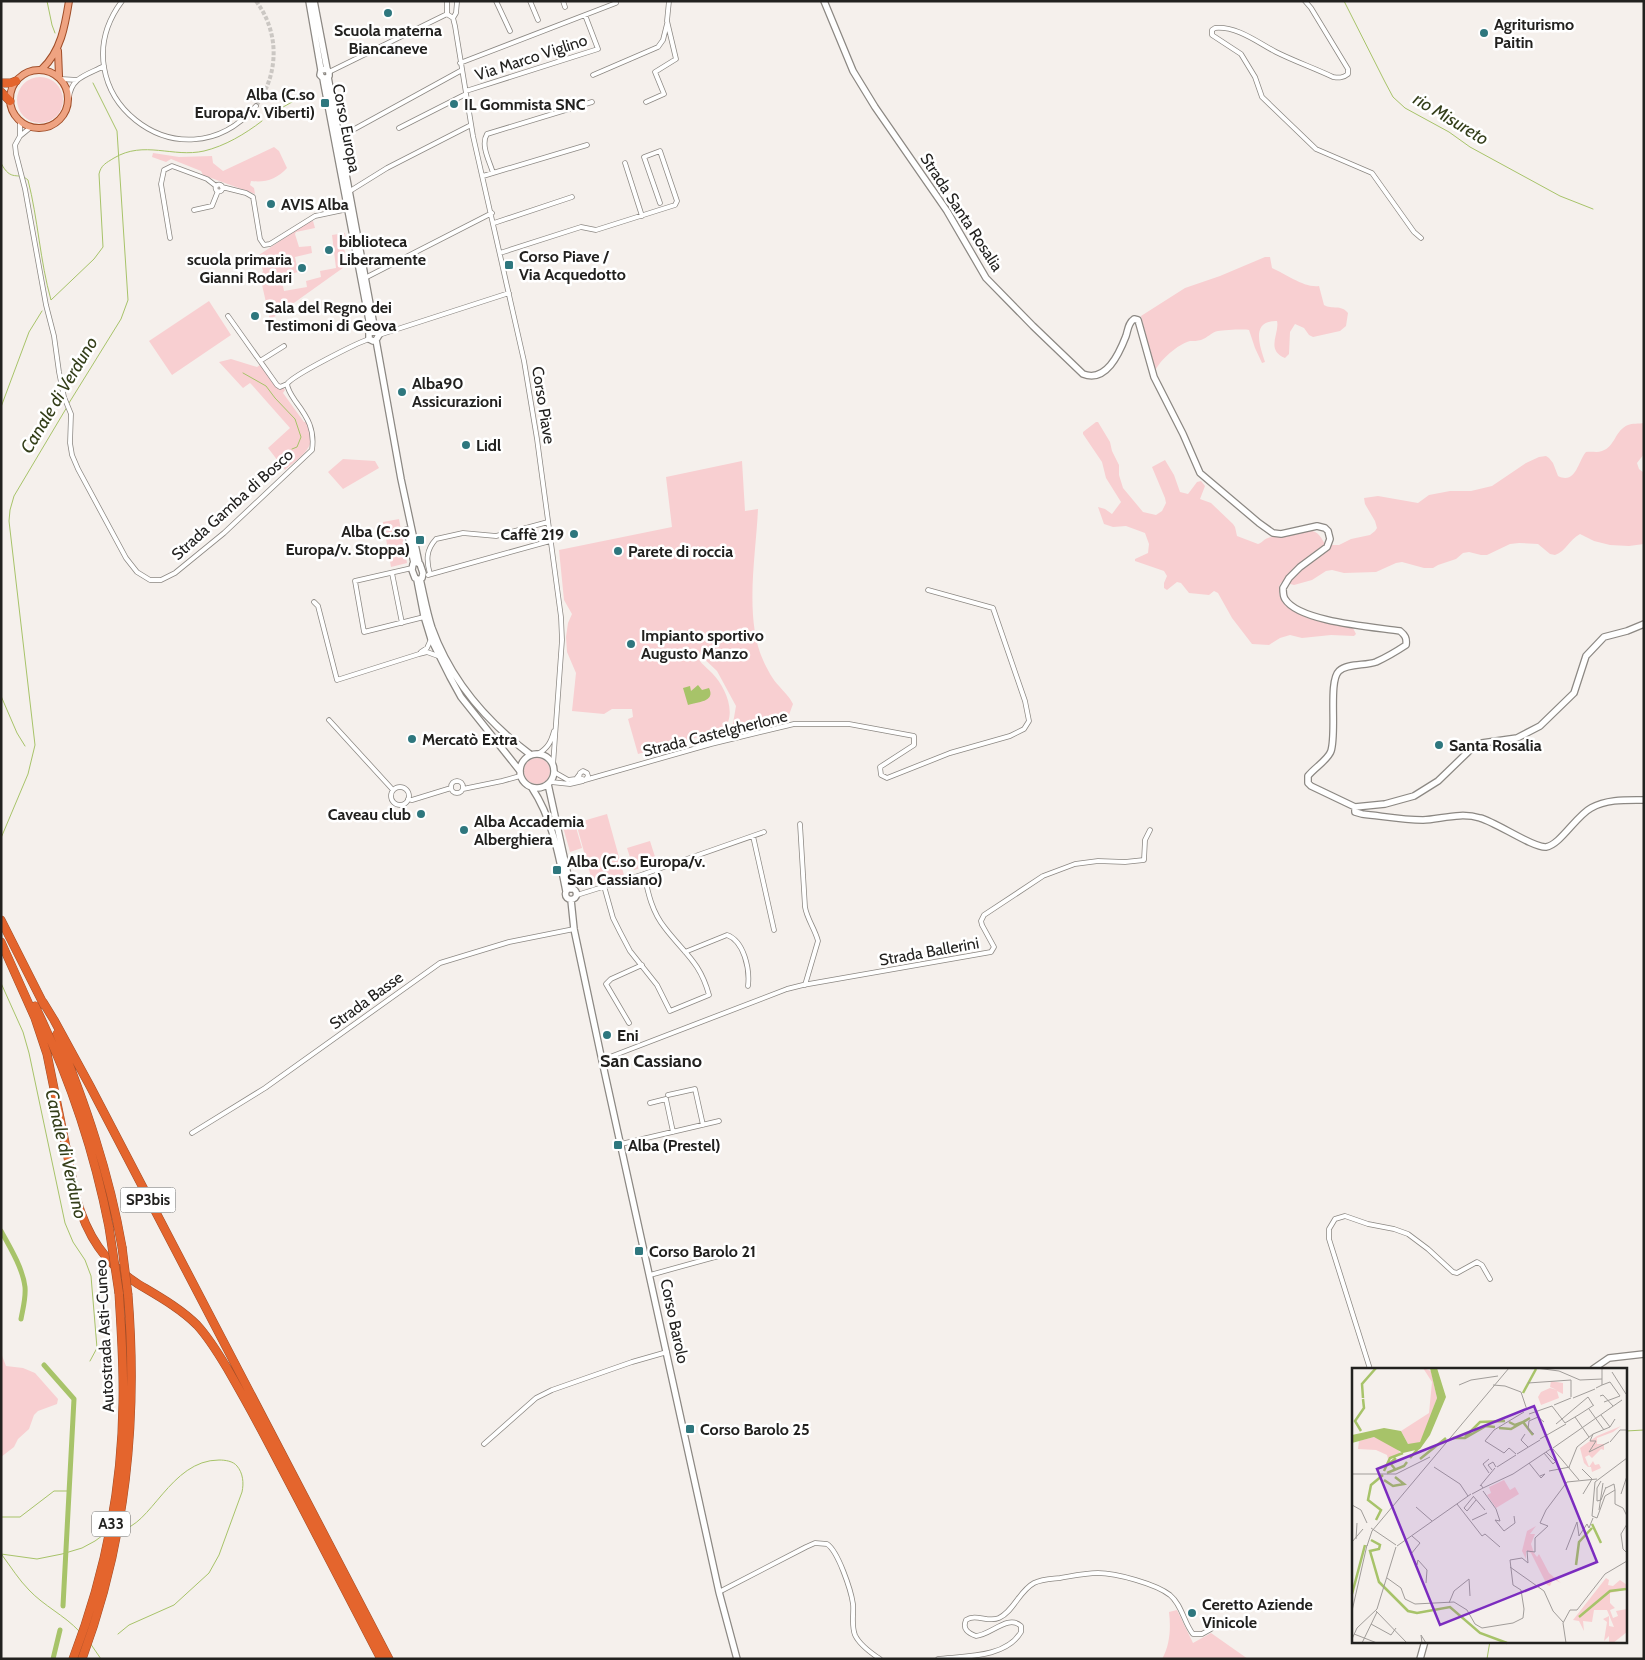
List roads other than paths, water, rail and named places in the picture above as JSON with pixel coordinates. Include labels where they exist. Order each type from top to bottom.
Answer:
[{"type":"highway","points":[[1,83],[16,81]]},
{"type":"highway","points":[[1,92],[10,101]]},
{"type":"highway","name":"SP3bis","points":[[1,920],[43,1002],[90,1086],[389,1659]]},
{"type":"highway","name":"Autostrada Asti-Cuneo","points":[[1,936],[42,1020],[63,1071],[93,1158],[109,1227],[119,1293],[124,1385],[121,1448],[110,1527],[92,1601],[73,1659]]},
{"type":"highway","points":[[1,942],[35,1018],[47,1054],[76,1197],[83,1220],[92,1239],[122,1272],[172,1304],[197,1325],[216,1350],[246,1402],[381,1659]]},
{"type":"highway","name":"Autostrada Asti-Cuneo","points":[[43,1002],[94,1130],[106,1173],[122,1247],[128,1295],[132,1388],[130,1446],[122,1508],[108,1576],[82,1659]]},
{"type":"main road","points":[[42,70],[53,57],[59,44],[67,17],[69,1]]},
{"type":"main road","name":"Corso Europa","points":[[309,1],[340,137],[415,564]]},
{"type":"main road","name":"Corso Europa","points":[[314,1],[348,209],[364,279]]},
{"type":"main road","name":"Strada Santa Rosalia","points":[[824,1],[858,78],[875,108],[947,211],[986,278],[1044,337],[1083,374],[1089,376],[1100,375],[1109,367],[1126,337],[1130,322],[1132,319],[1137,319],[1154,377],[1184,434],[1200,473],[1251,517],[1273,533],[1281,534],[1317,526],[1328,531],[1330,539],[1327,547],[1288,578],[1282,588],[1285,599],[1295,609],[1310,616],[1354,625],[1400,631],[1405,635],[1407,639],[1406,644],[1390,655],[1374,662],[1346,667],[1341,669],[1334,677],[1334,741],[1330,753],[1308,776],[1308,783],[1355,807]]},
{"type":"main road","points":[[59,44],[57,58],[60,77],[66,86],[69,98],[66,112],[57,122],[45,128],[31,127],[20,121],[13,112],[10,101],[16,81],[28,72],[42,70],[60,77]]},
{"type":"main road","name":"Corso Europa","points":[[374,336],[407,510],[415,564]]},
{"type":"main road","points":[[415,564],[414,576],[420,578]]},
{"type":"main road","points":[[415,564],[433,629],[452,672],[486,716],[531,755]]},
{"type":"main road","points":[[420,578],[424,617],[438,656],[462,697],[520,773],[524,783],[532,788],[542,804],[569,890]]},
{"type":"main road","points":[[1644,624],[1604,637],[1586,656],[1574,692],[1540,726],[1517,738],[1476,746],[1438,781],[1414,796],[1393,803],[1355,807],[1355,812],[1426,820],[1460,816],[1477,817],[1493,822],[1543,847],[1554,844],[1580,815],[1601,803],[1644,800]]},
{"type":"main road","points":[[520,773],[523,761],[531,755],[538,754],[547,758],[554,769],[550,783],[569,890],[567,898],[571,900],[576,898],[575,890],[569,890]]},
{"type":"main road","points":[[532,788],[541,788],[550,783]]},
{"type":"main road","name":"Corso Barolo","points":[[571,900],[574,928],[602,1060],[719,1592],[737,1659]]},
{"type":"main road","points":[[1594,1368],[1609,1358],[1644,1354]]},
{"type":"main road","points":[[1420,1659],[1425,1642]]},
{"type":"street","points":[[122,1],[108,27],[104,42],[104,66],[116,99],[132,118],[153,132],[168,137],[195,139],[214,136],[231,128],[256,106]]},
{"type":"street","points":[[447,14],[448,1],[451,3],[458,2]]},
{"type":"street","points":[[496,1],[510,31]]},
{"type":"street","points":[[530,1],[538,20]]},
{"type":"street","points":[[563,1],[565,7]]},
{"type":"street","points":[[594,75],[658,46],[664,40],[669,1]]},
{"type":"street","points":[[1305,1],[1348,69],[1348,74],[1345,77],[1333,77],[1275,52],[1253,38],[1220,27],[1212,30],[1212,35],[1241,54],[1254,77],[1262,97],[1316,148],[1372,174],[1414,232],[1421,238]]},
{"type":"street","name":"Corso Piave","points":[[458,2],[453,18],[471,125],[524,361],[538,439],[561,617],[562,640],[555,724]]},
{"type":"street","points":[[460,62],[616,3]]},
{"type":"street","points":[[326,73],[447,14]]},
{"type":"street","points":[[447,14],[453,18]]},
{"type":"street","name":"Via Marco Viglino","points":[[466,93],[598,50],[585,15]]},
{"type":"street","points":[[646,102],[664,94],[655,72],[676,59],[667,22]]},
{"type":"street","points":[[69,98],[71,87],[77,80],[104,66]]},
{"type":"street","points":[[340,137],[462,70]]},
{"type":"street","points":[[60,77],[77,80]]},
{"type":"street","points":[[399,128],[466,93]]},
{"type":"street","points":[[493,173],[484,140],[487,134],[592,102]]},
{"type":"street","points":[[20,121],[20,136]]},
{"type":"street","points":[[350,191],[387,168],[471,125]]},
{"type":"street","points":[[20,136],[31,127]]},
{"type":"street","name":"Strada Gamba di Bosco","points":[[20,136],[15,150],[30,212],[64,396],[70,414],[72,455],[78,470],[126,558],[137,572],[150,580],[161,580],[175,573],[230,528],[278,480],[312,450],[313,430],[287,384]]},
{"type":"street","points":[[483,176],[587,145]]},
{"type":"street","points":[[500,253],[581,227],[596,230],[676,205],[677,201],[660,151],[644,157],[660,203]]},
{"type":"street","points":[[625,163],[642,216]]},
{"type":"street","points":[[170,238],[161,184],[164,170],[172,166],[207,179],[216,186],[218,192]]},
{"type":"street","points":[[216,186],[219,184],[222,187],[246,193],[253,197],[260,239],[264,245],[270,244],[315,216],[348,209]]},
{"type":"street","points":[[194,210],[212,206],[222,187]]},
{"type":"street","points":[[494,223],[572,196]]},
{"type":"street","points":[[364,279],[492,213]]},
{"type":"street","points":[[228,316],[280,387],[302,373],[374,336],[509,294]]},
{"type":"street","points":[[260,361],[284,346]]},
{"type":"street","points":[[430,574],[427,553],[436,539],[463,532],[496,536],[548,522]]},
{"type":"street","points":[[420,578],[550,541]]},
{"type":"street","points":[[415,564],[392,573],[355,581],[364,632],[424,617]]},
{"type":"street","points":[[392,573],[402,623]]},
{"type":"street","name":"Strada Castelgherlone","points":[[599,776],[720,742],[794,724],[849,724],[914,736],[914,745],[880,767],[881,775],[887,778],[950,753],[1010,736],[1024,729],[1029,721],[1025,701],[993,608],[928,590]]},
{"type":"street","points":[[314,602],[318,606],[337,680],[427,652],[438,656]]},
{"type":"street","points":[[419,654],[427,648],[431,639]]},
{"type":"street","points":[[329,720],[393,790]]},
{"type":"street","points":[[538,754],[547,748],[552,739],[555,724]]},
{"type":"street","points":[[555,724],[554,769],[568,780],[576,778],[583,771],[587,774],[599,776]]},
{"type":"street","points":[[451,788],[457,793],[463,789],[508,780],[520,773]]},
{"type":"street","points":[[584,780],[587,774]]},
{"type":"street","points":[[579,775],[579,778],[584,780]]},
{"type":"street","points":[[550,783],[570,784],[599,776]]},
{"type":"street","points":[[451,788],[452,783],[457,781],[462,783],[463,789]]},
{"type":"street","points":[[408,799],[405,789],[399,787],[393,790],[390,795],[394,803],[402,805],[408,799],[412,800],[451,788]]},
{"type":"street","points":[[800,824],[806,915],[817,935],[818,941],[805,984]]},
{"type":"street","name":"Strada Ballerini","points":[[602,1060],[787,989],[805,984],[991,952],[994,947],[981,921],[984,915],[1043,876],[1075,864],[1098,861],[1125,862],[1144,860],[1145,840],[1150,830]]},
{"type":"street","points":[[577,895],[764,832]]},
{"type":"street","points":[[752,836],[774,930]]},
{"type":"street","points":[[604,886],[613,918],[630,951],[657,985],[670,1011],[709,995],[705,978],[698,967],[656,915],[650,900],[644,874]]},
{"type":"street","name":"Strada Basse","points":[[192,1133],[265,1088],[440,963],[509,942],[574,928]]},
{"type":"street","points":[[685,952],[727,934],[732,936],[744,954],[748,986]]},
{"type":"street","points":[[630,1023],[606,984],[612,979],[642,965]]},
{"type":"street","points":[[668,1095],[695,1089],[703,1125]]},
{"type":"street","points":[[650,1103],[666,1099],[673,1132]]},
{"type":"street","points":[[622,1144],[719,1121]]},
{"type":"street","points":[[1370,1368],[1331,1249],[1329,1232],[1330,1225],[1335,1219],[1345,1216],[1402,1232],[1414,1237],[1453,1272],[1457,1273],[1477,1262],[1482,1265],[1490,1279]]},
{"type":"street","points":[[650,1275],[726,1254]]},
{"type":"street","points":[[484,1444],[536,1398],[552,1390],[667,1352]]},
{"type":"street","points":[[719,1592],[806,1547],[815,1543],[826,1544],[836,1554],[852,1600],[855,1636],[880,1659]]},
{"type":"street","points":[[938,1659],[979,1654],[1008,1646],[1021,1632],[1019,1624],[1006,1623],[989,1633],[976,1636],[964,1626],[966,1620],[972,1617],[992,1620],[999,1618],[1005,1614],[1026,1590],[1037,1582],[1091,1573],[1102,1573],[1128,1579],[1165,1592],[1174,1599],[1194,1634],[1202,1634],[1211,1629]]},
{"type":"waterway","name":"Canale di Verduno","points":[[47,1],[55,33]]},
{"type":"waterway","name":"rio Misureto","points":[[1344,1],[1393,97],[1405,108],[1449,132],[1470,147],[1560,196],[1593,209]]},
{"type":"waterway","name":"Canale di Verduno","points":[[69,403],[121,319],[128,300],[117,131],[93,83]]},
{"type":"waterway","points":[[267,116],[310,92]]},
{"type":"waterway","points":[[1,163],[11,175],[21,176],[28,180],[51,300],[94,259],[103,247],[99,174],[104,165],[114,158],[136,150],[181,153],[204,151],[234,139],[262,121]]},
{"type":"waterway","points":[[1,407],[29,332],[42,311]]},
{"type":"waterway","points":[[243,373],[266,386],[295,419],[301,437],[297,447],[292,449]]},
{"type":"waterway","name":"Canale di Verduno","points":[[1,838],[28,774],[35,745],[9,521],[10,510],[14,496],[67,407]]},
{"type":"waterway","points":[[1,696],[17,733],[25,746]]},
{"type":"waterway","name":"Canale di Verduno","points":[[1,983],[23,1032],[29,1053],[65,1223],[73,1242],[85,1260],[91,1276],[97,1348],[90,1361]]},
{"type":"waterway","name":"Canale di Verduno","points":[[1,1231],[16,1258],[24,1280],[25,1295],[21,1319]]},
{"type":"waterway","name":"Canale di Verduno","points":[[44,1365],[74,1399],[63,1606]]},
{"type":"waterway","points":[[1628,1431],[1644,1430]]},
{"type":"waterway","points":[[118,1634],[129,1625],[174,1605],[209,1573],[219,1555],[242,1492],[241,1472],[235,1464],[229,1461],[219,1460],[202,1463],[174,1481],[142,1518],[131,1526],[120,1530]]},
{"type":"waterway","points":[[1,1517],[20,1517],[54,1491],[68,1491]]},
{"type":"waterway","points":[[1,1554],[37,1559],[82,1548],[106,1533]]},
{"type":"waterway","points":[[2,1555],[29,1590],[79,1631]]},
{"type":"waterway","name":"Canale di Verduno","points":[[53,1659],[60,1630]]},
{"type":"waterway","points":[[1487,1659],[1490,1642]]},
{"type":"waterway","points":[[90,1643],[101,1659]]},
{"type":"tunnel","points":[[256,1],[264,13],[269,26],[274,54],[269,81],[264,94],[256,106]]},
{"type":"place","name":"Scuola materna Biancaneve","points":[[388,13]]},
{"type":"place","name":"Agriturismo Paitin","points":[[1484,33]]},
{"type":"place","name":"Alba (C.so Europa/v. Viberti)","points":[[325,103]]},
{"type":"place","name":"IL Gommista SNC","points":[[454,104]]},
{"type":"place","name":"AVIS Alba","points":[[271,204]]},
{"type":"place","name":"biblioteca Liberamente","points":[[329,250]]},
{"type":"place","name":"Corso Piave / Via Acquedotto","points":[[509,265]]},
{"type":"place","name":"scuola primaria Gianni Rodari","points":[[302,268]]},
{"type":"place","name":"Sala del Regno dei Testimoni di Geova","points":[[255,316]]},
{"type":"place","name":"Alba90 Assicurazioni","points":[[402,392]]},
{"type":"place","name":"Lidl","points":[[466,445]]},
{"type":"place","name":"Caffè 219","points":[[574,534]]},
{"type":"place","name":"Alba (C.so Europa/v. Stoppa)","points":[[420,540]]},
{"type":"place","name":"Parete di roccia","points":[[618,551]]},
{"type":"place","name":"Impianto sportivo Augusto Manzo","points":[[631,644]]},
{"type":"place","name":"Mercatò Extra","points":[[412,739]]},
{"type":"place","name":"Santa Rosalia","points":[[1439,745]]},
{"type":"place","name":"Caveau club","points":[[421,814]]},
{"type":"place","name":"Alba Accademia Alberghiera","points":[[464,830]]},
{"type":"place","name":"Alba (C.so Europa/v. San Cassiano)","points":[[557,870]]},
{"type":"place","name":"Eni","points":[[607,1035]]},
{"type":"place","name":"Alba (Prestel)","points":[[618,1145]]},
{"type":"place","name":"Corso Barolo 21","points":[[639,1251]]},
{"type":"place","name":"Corso Barolo 25","points":[[690,1429]]},
{"type":"place","name":"Ceretto Aziende Vinicole","points":[[1192,1613]]},
{"type":"district","name":"San Cassiano","points":[[651,1061]]}]
